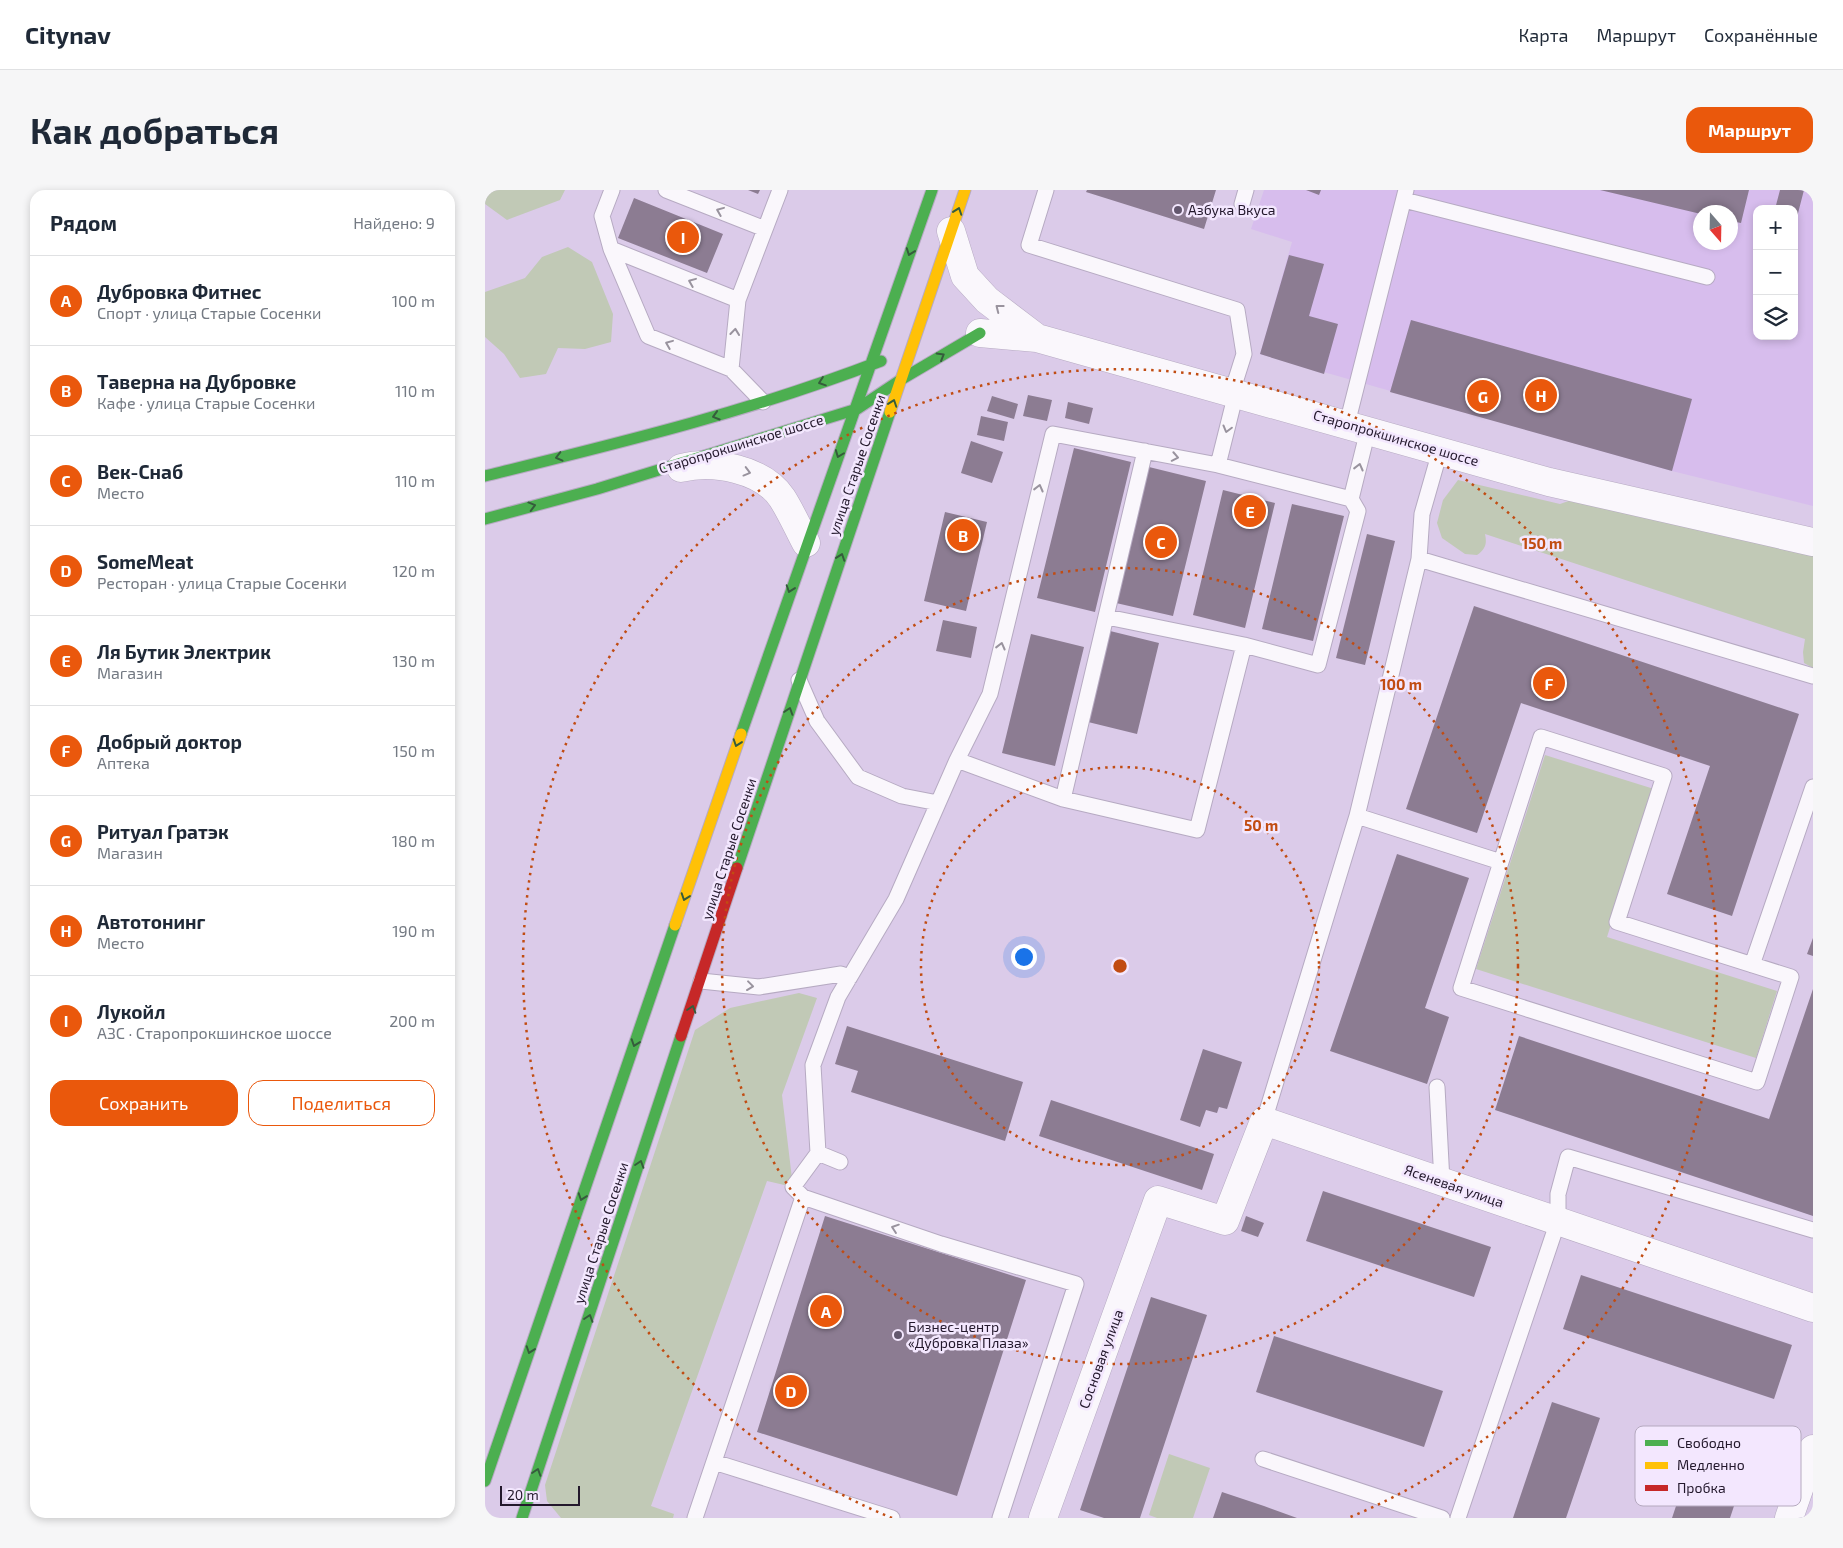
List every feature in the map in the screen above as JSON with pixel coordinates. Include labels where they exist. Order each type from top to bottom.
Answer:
[{"type":"street","name":"улица Старые Сосенки","points":[[485,1481],[806,543],[857,408],[868,366],[932,190]]},
{"type":"street","name":"улица Старые Сосенки","points":[[529,1515],[799,680],[965,190]]},
{"type":"street","points":[[951,232],[965,276],[987,300],[1037,338]]},
{"type":"street","name":"Старопрокшинское шоссе","points":[[485,519],[597,488],[857,408],[980,333]]},
{"type":"street","name":"Старопрокшинское шоссе","points":[[945,341],[980,333],[1037,338],[1549,482],[1813,542]]},
{"type":"street","points":[[485,476],[683,426],[763,402],[868,366],[911,349],[928,345]]},
{"type":"street","points":[[597,488],[687,466],[721,466],[755,474],[781,497],[806,543]]},
{"type":"street","name":"Ясеневая улица","points":[[1263,1121],[1813,1308]]},
{"type":"street","name":"Сосновая улица","points":[[1043,1518],[1158,1200],[1225,1221],[1263,1121]]},
{"type":"street","points":[[1801,1484],[1813,1449]]},
{"type":"street","points":[[1789,1518],[1793,1506]]},
{"type":"lane","points":[[612,190],[602,216],[611,249],[648,336],[731,369],[763,402]]},
{"type":"lane","points":[[666,190],[765,229]]},
{"type":"lane","points":[[731,369],[738,300],[780,190]]},
{"type":"lane","points":[[919,190],[921,221]]},
{"type":"lane","points":[[1046,190],[1029,245],[1237,310],[1244,354],[1218,465]]},
{"type":"lane","points":[[1107,617],[1243,645],[1318,665],[1358,510],[1351,499],[1357,427],[1405,195],[1707,277]]},
{"type":"lane","points":[[611,249],[738,300]]},
{"type":"lane","points":[[1000,1518],[1076,1284],[941,1244],[803,1196],[793,1187],[818,1153],[813,1065],[838,997],[896,898],[957,760],[990,694],[1053,434],[1218,465],[1351,499]]},
{"type":"lane","points":[[1263,1121],[1357,816],[1419,559],[1422,514],[1440,451]]},
{"type":"lane","points":[[1063,798],[1145,452]]},
{"type":"lane","points":[[1419,559],[1813,676]]},
{"type":"lane","points":[[957,760],[1063,798],[1197,830],[1243,645]]},
{"type":"lane","points":[[799,680],[817,721],[859,777],[902,796],[938,803]]},
{"type":"lane","points":[[1541,737],[1664,776],[1617,922],[1791,977],[1757,1082],[1461,988],[1501,862],[1541,737]]},
{"type":"lane","points":[[1752,965],[1812,793]]},
{"type":"lane","points":[[1357,816],[1501,862]]},
{"type":"lane","points":[[701,981],[759,987],[841,974],[850,977]]},
{"type":"lane","points":[[1437,1087],[1442,1182]]},
{"type":"lane","points":[[818,1153],[839,1162]]},
{"type":"lane","points":[[1459,1518],[1558,1221],[1558,1194],[1568,1157],[1813,1230]]},
{"type":"lane","points":[[695,1518],[803,1196]]},
{"type":"lane","points":[[1263,1459],[1442,1518]]},
{"type":"lane","points":[[714,1462],[892,1518]]},
{"type":"shaded area","points":[[1264,190],[1813,190],[1813,506],[1672,471],[1260,354],[1292,242],[1251,229]]},
{"type":"green space","points":[[485,190],[565,190],[560,200],[507,220],[485,204]]},
{"type":"green space","points":[[568,247],[592,262],[613,314],[611,342],[585,349],[558,348],[546,374],[520,378],[504,354],[485,337],[485,292],[525,278],[542,257]]},
{"type":"green space","points":[[1458,480],[1560,504],[1583,496],[1813,553],[1813,668],[1804,663],[1805,639],[1485,534],[1486,543],[1477,555],[1465,554],[1442,538],[1437,523],[1443,500]]},
{"type":"green space","points":[[1545,755],[1654,789],[1607,937],[1777,991],[1756,1058],[1476,969]]},
{"type":"green space","points":[[799,993],[817,998],[782,1095],[793,1187],[767,1181],[651,1506],[674,1514],[673,1518],[561,1518],[547,1501],[545,1485],[695,1030],[730,1008]]},
{"type":"green space","points":[[1169,1454],[1210,1468],[1193,1518],[1157,1518],[1149,1515]]},
{"type":"building","points":[[748,190],[760,190],[758,194]]},
{"type":"building","name":"Азбука Вкуса","points":[[1087,190],[1216,190],[1204,229],[1086,192]]},
{"type":"building","points":[[1306,190],[1321,190],[1319,195]]},
{"type":"building","points":[[1600,190],[1749,190],[1741,223],[1738,222],[1738,205],[1693,205],[1693,212]]},
{"type":"building","points":[[1780,190],[1804,190],[1798,213],[1798,205],[1776,205]]},
{"type":"building","points":[[634,198],[723,234],[707,273],[618,238]]},
{"type":"building","points":[[1289,255],[1324,264],[1309,316],[1338,324],[1324,374],[1260,354]]},
{"type":"building","points":[[1411,320],[1692,399],[1672,471],[1390,392]]},
{"type":"building","points":[[1028,395],[1052,400],[1047,421],[1023,416]]},
{"type":"building","points":[[992,396],[1018,404],[1014,419],[987,411]]},
{"type":"building","points":[[1068,402],[1093,408],[1089,424],[1065,418]]},
{"type":"building","points":[[981,416],[1008,422],[1004,441],[977,435]]},
{"type":"building","points":[[971,441],[1003,452],[992,483],[961,473]]},
{"type":"building","points":[[1074,448],[1131,462],[1095,612],[1037,598]]},
{"type":"building","points":[[1149,467],[1206,481],[1173,616],[1116,603]]},
{"type":"building","points":[[1223,490],[1275,503],[1245,628],[1193,615]]},
{"type":"building","points":[[1292,504],[1344,516],[1313,641],[1262,629]]},
{"type":"building","points":[[945,512],[987,522],[966,611],[924,601]]},
{"type":"building","points":[[1367,534],[1395,541],[1365,665],[1336,658]]},
{"type":"building","points":[[1474,606],[1799,714],[1732,916],[1667,894],[1710,766],[1521,703],[1477,833],[1406,809]]},
{"type":"building","points":[[943,620],[977,627],[971,658],[936,651]]},
{"type":"building","points":[[1106,630],[1159,643],[1137,734],[1084,721]]},
{"type":"building","points":[[1031,634],[1084,647],[1055,766],[1002,753]]},
{"type":"building","points":[[1397,854],[1469,878],[1425,1008],[1449,1017],[1427,1084],[1330,1051]]},
{"type":"building","points":[[1813,938],[1813,956],[1807,954]]},
{"type":"building","points":[[1813,989],[1813,1216],[1495,1110],[1519,1036],[1769,1119]]},
{"type":"building","points":[[847,1026],[1023,1082],[1005,1141],[851,1092],[858,1071],[835,1064]]},
{"type":"building","points":[[1203,1049],[1242,1062],[1227,1109],[1219,1107],[1217,1113],[1206,1110],[1200,1127],[1180,1120]]},
{"type":"building","points":[[1051,1100],[1214,1154],[1202,1190],[1039,1136]]},
{"type":"building","points":[[1323,1191],[1491,1247],[1474,1297],[1306,1241]]},
{"type":"building","name":"Бизнес-центр «Дубровка Плаза»","points":[[825,1216],[1026,1280],[957,1496],[757,1432]]},
{"type":"building","points":[[1246,1216],[1264,1223],[1258,1237],[1241,1231]]},
{"type":"building","points":[[1581,1275],[1792,1345],[1774,1399],[1563,1329]]},
{"type":"building","points":[[1151,1297],[1207,1315],[1140,1518],[1104,1518],[1080,1510]]},
{"type":"building","points":[[1274,1336],[1443,1391],[1424,1447],[1256,1392]]},
{"type":"building","points":[[1552,1402],[1600,1418],[1566,1518],[1513,1518]]},
{"type":"building","points":[[1222,1492],[1264,1506],[1297,1518],[1213,1518]]},
{"type":"building","points":[[1676,1506],[1734,1506],[1730,1518],[1672,1518]]},
{"type":"traffic: fast","points":[[741,734],[932,190]]},
{"type":"traffic: fast","points":[[485,519],[597,489],[857,409],[902,379],[980,333]]},
{"type":"traffic: fast","points":[[485,476],[734,411],[881,361]]},
{"type":"traffic: fast","points":[[737,868],[890,412]]},
{"type":"traffic: fast","points":[[485,1481],[675,925]]},
{"type":"traffic: fast","points":[[522,1518],[681,1036]]},
{"type":"traffic: slow","points":[[890,412],[965,190]]},
{"type":"traffic: slow","points":[[675,925],[741,734]]},
{"type":"traffic: jam","points":[[681,1036],[737,868]]},
{"type":"place","name":"Азбука Вкуса","points":[[1178,210]]},
{"type":"place","name":"Лукойл","points":[[683,237]]},
{"type":"place","name":"Автотонинг","points":[[1541,395]]},
{"type":"place","name":"Ритуал Гратэк","points":[[1483,396]]},
{"type":"place","name":"Ля Бутик Электрик","points":[[1250,511]]},
{"type":"place","name":"Таверна на Дубровке","points":[[963,535]]},
{"type":"place","name":"Век-Снаб","points":[[1161,542]]},
{"type":"place","name":"Добрый доктор","points":[[1549,683]]},
{"type":"place","name":"Дубровка Фитнес","points":[[826,1311]]},
{"type":"place","name":"Бизнес-центр «Дубровка Плаза»","points":[[898,1335]]},
{"type":"place","name":"SomeMeat","points":[[791,1391]]}]
